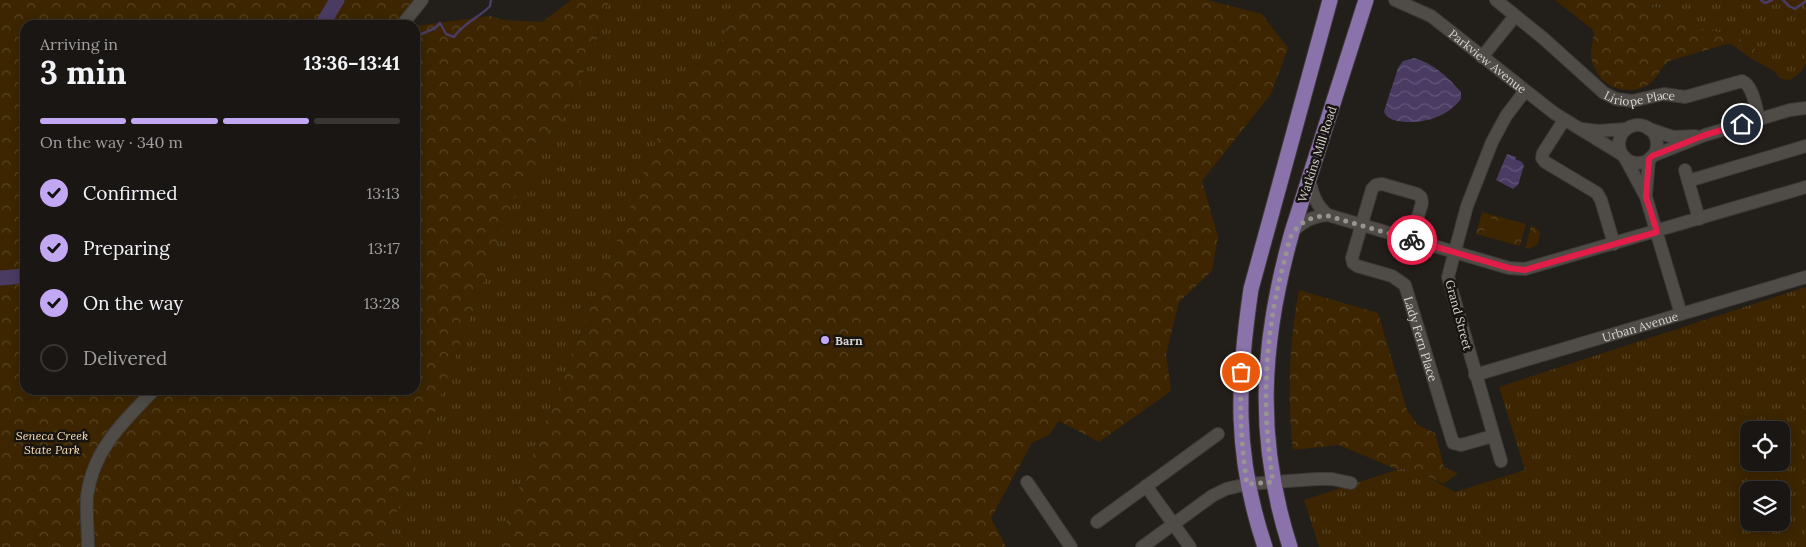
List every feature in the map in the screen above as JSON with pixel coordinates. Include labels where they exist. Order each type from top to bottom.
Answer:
[{"type":"main road","points":[[1265,547],[1247,484],[1240,418],[1241,372],[1251,290],[1330,0]]},
{"type":"main road","name":"Watkins Mill Road","points":[[1290,547],[1273,482],[1266,415],[1267,369],[1274,306],[1292,232],[1366,0]]},
{"type":"street","points":[[406,20],[422,0]]},
{"type":"street","name":"Parkview Avenue","points":[[1395,0],[1431,16],[1564,120],[1623,156]]},
{"type":"street","name":"Liriope Place","points":[[1496,0],[1612,98],[1632,101],[1664,94],[1685,96],[1745,81],[1749,86],[1760,119]]},
{"type":"street","points":[[1482,57],[1515,16]]},
{"type":"street","name":"Grand Street","points":[[1501,462],[1448,282],[1448,272],[1469,200],[1496,133],[1511,109],[1526,91]]},
{"type":"street","points":[[1623,156],[1639,163],[1705,135],[1790,110],[1806,108]]},
{"type":"street","points":[[1564,120],[1543,153],[1542,158],[1545,162],[1598,193],[1614,244]]},
{"type":"street","points":[[1681,314],[1646,197],[1623,156],[1619,144],[1622,133],[1635,125],[1645,126],[1673,137],[1705,135]]},
{"type":"street","name":"Parkview Avenue","points":[[1577,128],[1598,131],[1626,129]]},
{"type":"street","points":[[1646,197],[1650,157],[1656,142],[1649,129]]},
{"type":"street","points":[[1699,219],[1686,175],[1806,146]]},
{"type":"street","points":[[1309,178],[1315,199],[1328,216]]},
{"type":"street","points":[[1361,225],[1372,189],[1376,185],[1382,184],[1408,191],[1419,195],[1422,200],[1411,240]]},
{"type":"street","points":[[1292,232],[1306,220],[1314,217],[1328,216],[1509,268],[1524,270],[1806,187]]},
{"type":"street","name":"Lady Fern Place","points":[[1361,225],[1352,258],[1353,263],[1357,266],[1397,278],[1405,285],[1453,443],[1461,445],[1493,436]]},
{"type":"street","name":"Urban Avenue","points":[[1475,375],[1806,276]]},
{"type":"street","points":[[88,547],[87,497],[96,462],[116,430],[149,395]]},
{"type":"street","points":[[1096,522],[1218,434]]},
{"type":"street","points":[[1142,547],[1216,493],[1226,489],[1247,484],[1273,482],[1332,480],[1351,484]]},
{"type":"street","points":[[1026,482],[1071,547]]},
{"type":"street","points":[[1146,486],[1190,547]]},
{"type":"green space","name":"Seneca Creek State Park","points":[[0,0],[419,0],[404,20],[20,20],[20,395],[420,395],[420,25],[490,16],[504,20],[542,22],[571,0],[612,0],[602,11],[598,36],[566,115],[535,144],[530,158],[545,166],[518,190],[384,547],[0,547]]},
{"type":"green space","points":[[612,0],[739,0],[722,41],[679,83],[496,547],[384,547],[535,144],[566,115],[598,36],[602,11]]},
{"type":"green space","points":[[739,0],[1207,0],[1262,14],[1288,48],[1271,94],[1202,181],[1218,237],[1212,271],[1179,302],[1166,354],[1171,391],[1099,442],[1059,421],[1049,435],[1032,443],[991,518],[1006,547],[496,547],[679,83],[722,41]]},
{"type":"green space","points":[[1555,0],[1634,0],[1643,7],[1675,8],[1694,27],[1734,35],[1762,54],[1752,59],[1731,44],[1727,44],[1669,61],[1653,81],[1646,86],[1628,90],[1619,89],[1604,81],[1594,66],[1591,57],[1594,34],[1592,29]]},
{"type":"green space","points":[[1634,0],[1806,0],[1806,64],[1801,72],[1790,80],[1781,79],[1774,71],[1752,59],[1761,54],[1734,36],[1694,27],[1675,8],[1643,7]]},
{"type":"green space","points":[[1482,212],[1526,224],[1520,246],[1476,234]]},
{"type":"green space","points":[[1488,218],[1517,226],[1513,240],[1484,232]]},
{"type":"green space","points":[[1531,226],[1540,232],[1538,244],[1529,249],[1525,248]]},
{"type":"green space","points":[[1806,287],[1806,547],[1319,547],[1304,500],[1409,466],[1455,492],[1525,470],[1499,387]]},
{"type":"green space","points":[[1299,290],[1378,313],[1407,410],[1418,425],[1435,433],[1444,467],[1458,473],[1444,484],[1411,469],[1396,469],[1339,445],[1293,450],[1290,370]]},
{"type":"water","points":[[1414,58],[1428,63],[1445,76],[1461,92],[1461,99],[1436,118],[1405,122],[1393,120],[1384,112],[1398,68],[1403,61]]},
{"type":"water","points":[[1507,154],[1516,157],[1515,159],[1522,162],[1524,166],[1518,185],[1513,189],[1496,180]]},
{"type":"waterway","points":[[325,20],[337,0]]},
{"type":"waterway","points":[[420,35],[435,28],[440,23],[446,34],[454,37],[462,28],[490,6],[491,0]]},
{"type":"waterway","points":[[1761,0],[1765,3],[1772,0]]},
{"type":"waterway","points":[[1783,0],[1795,9],[1806,1]]},
{"type":"waterway","points":[[0,278],[20,276]]},
{"type":"way so far","points":[[1241,372],[1240,418],[1247,484],[1273,482],[1266,415],[1267,369],[1274,306],[1292,232],[1306,220],[1314,217],[1328,216],[1412,240]]},
{"type":"place","name":"Barn","points":[[825,340]]},
{"type":"route","points":[[1412,240],[1509,268],[1524,270],[1657,232],[1646,197],[1649,159],[1652,156],[1705,135],[1742,124]]}]
